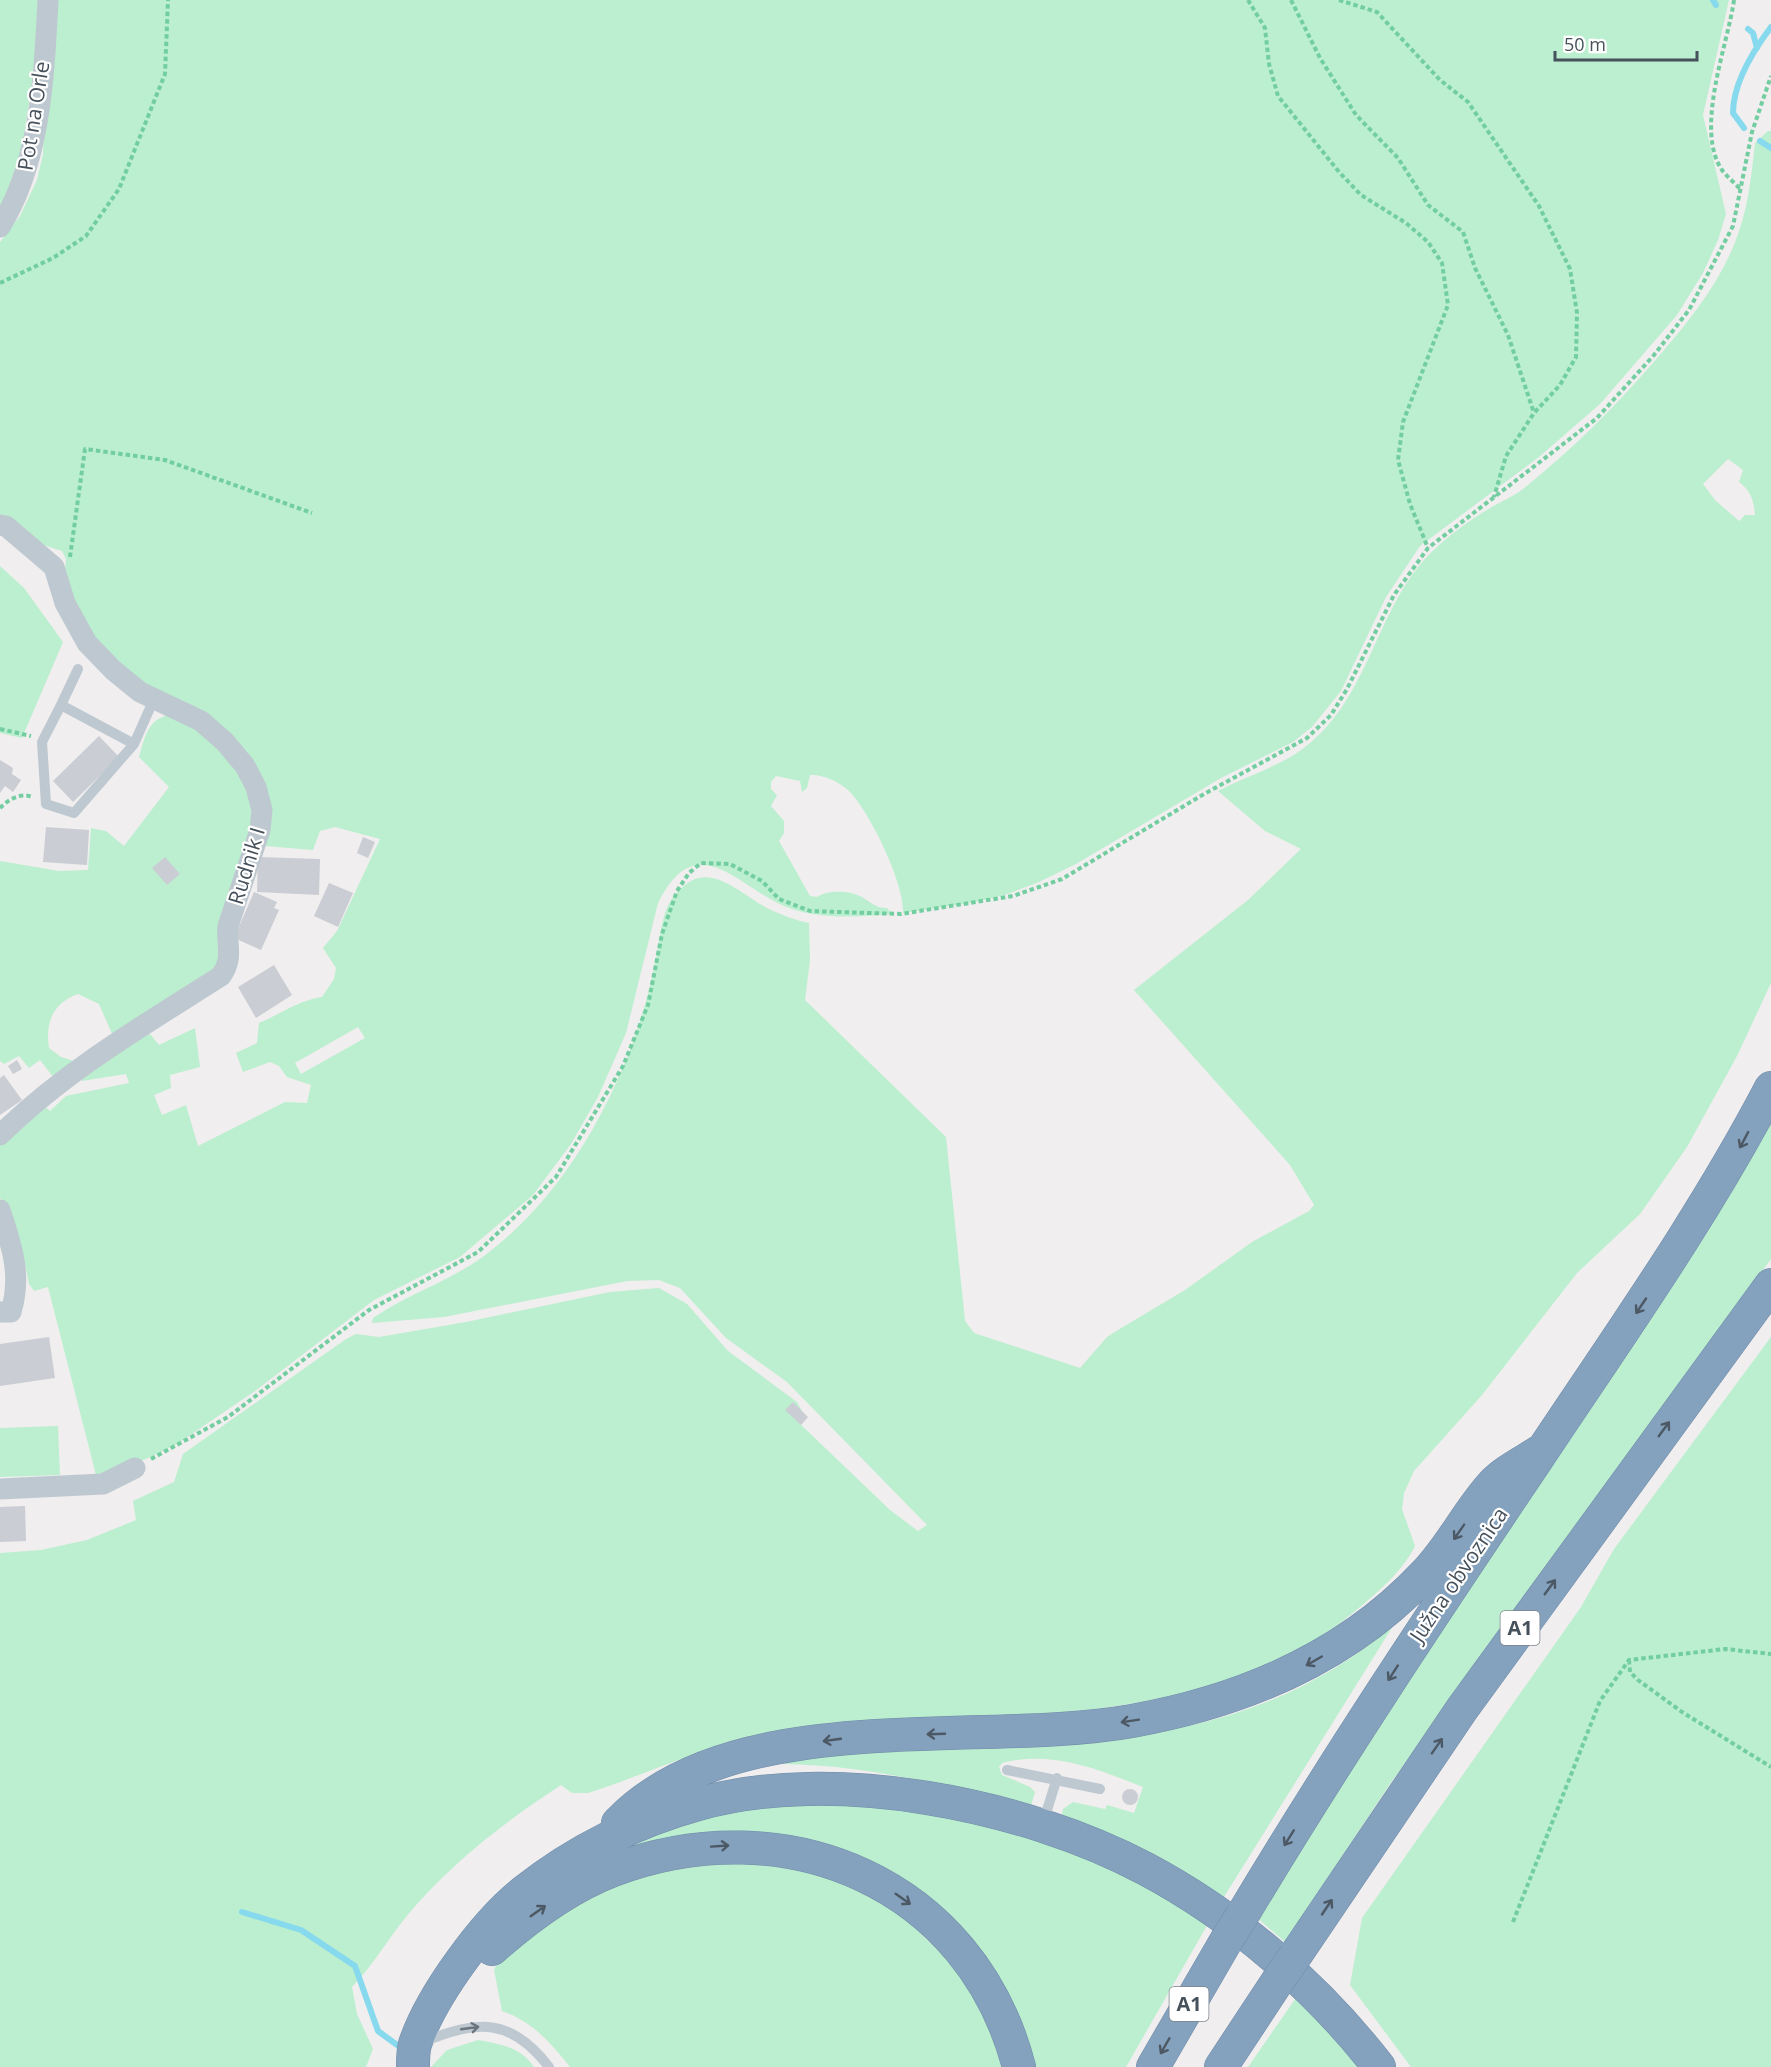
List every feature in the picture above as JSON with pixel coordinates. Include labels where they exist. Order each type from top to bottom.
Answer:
[{"type":"highway","name":"Južna obvoznica","points":[[1153,2067],[1235,1928],[1388,1681],[1650,1293],[1736,1156],[1771,1088]]},
{"type":"highway","name":"A1","points":[[1221,2067],[1462,1709],[1771,1285]]},
{"type":"highway","points":[[598,1844],[638,1804],[660,1789],[686,1775],[736,1758],[790,1746],[845,1738],[1053,1729],[1129,1722],[1187,1710],[1249,1691],[1301,1668],[1349,1641],[1398,1602],[1447,1548],[1492,1484],[1542,1450]]},
{"type":"highway","points":[[405,2059],[444,1988],[464,1958],[505,1908],[556,1867],[598,1844],[651,1820],[699,1803],[765,1792],[810,1790],[862,1791],[938,1800],[1042,1826],[1116,1854],[1148,1870],[1215,1912],[1250,1938],[1307,1987],[1346,2026],[1379,2067]]},
{"type":"highway","points":[[444,1988],[533,1915],[585,1882],[613,1870],[648,1859],[709,1847],[757,1846],[780,1849],[851,1869],[895,1893],[930,1920],[966,1956],[991,1995],[1011,2038],[1019,2067]]},
{"type":"highway","points":[[1240,2067],[1266,2021],[1286,1969]]},
{"type":"street","name":"Pot na Orle","points":[[0,227],[16,201],[27,169],[44,53],[48,0]]},
{"type":"street","name":"Rudnik I","points":[[0,525],[6,526],[54,567],[65,603],[87,643],[113,670],[140,692],[201,722],[225,742],[245,766],[256,787],[262,810],[260,830],[228,926],[227,940],[231,954],[229,965],[221,976],[94,1057],[31,1104],[0,1135]]},
{"type":"street","points":[[0,1210],[17,1274],[17,1291],[11,1312],[0,1312]]},
{"type":"street","points":[[0,1489],[68,1488],[103,1484],[135,1468]]},
{"type":"lane","points":[[78,669],[42,742],[46,804],[74,813],[134,744],[154,699]]},
{"type":"lane","points":[[61,705],[134,744]]},
{"type":"lane","points":[[1007,1770],[1057,1778],[1100,1789]]},
{"type":"lane","points":[[1042,1826],[1057,1778]]},
{"type":"lane","points":[[405,2059],[448,2032],[490,2026],[520,2036],[535,2049],[549,2067]]},
{"type":"path","points":[[0,283],[53,258],[86,236],[119,189],[165,74],[168,0]]},
{"type":"path","points":[[1248,0],[1265,28],[1269,64],[1278,96],[1339,172],[1361,195],[1406,223],[1428,242],[1442,263],[1448,305],[1403,422],[1398,460],[1410,504],[1428,548]]},
{"type":"path","points":[[1291,0],[1320,58],[1356,115],[1398,158],[1428,205],[1463,232],[1475,268],[1508,335],[1534,413]]},
{"type":"path","points":[[1339,0],[1377,12],[1440,80],[1468,102],[1539,206],[1570,269],[1577,313],[1576,357],[1560,385],[1534,413],[1506,456],[1494,498]]},
{"type":"path","points":[[1734,0],[1712,113],[1713,136],[1721,168],[1741,190]]},
{"type":"path","points":[[135,1468],[228,1417],[369,1311],[478,1252],[556,1177],[623,1066],[648,1005],[662,934],[677,891],[701,863],[730,864],[762,881],[779,899],[810,911],[901,914],[1014,896],[1062,879],[1204,794],[1307,738],[1331,715],[1347,689],[1394,595],[1428,548],[1597,417],[1654,355],[1689,310],[1712,272],[1733,226],[1752,132],[1771,76]]},
{"type":"path","points":[[65,603],[85,448],[165,460],[312,513]]},
{"type":"path","points":[[0,729],[32,736],[42,742]]},
{"type":"path","points":[[0,808],[10,798],[28,795],[46,804]]},
{"type":"path","points":[[1513,1922],[1600,1701],[1629,1660],[1725,1649],[1771,1654]]},
{"type":"path","points":[[1629,1660],[1630,1672],[1638,1680],[1682,1712],[1771,1767]]},
{"type":"green space","points":[[0,0],[42,0],[22,148],[0,213]]},
{"type":"green space","points":[[56,0],[1729,0],[1703,115],[1726,214],[1718,240],[1703,273],[1677,315],[1600,404],[1539,457],[1420,546],[1386,597],[1341,691],[1312,727],[1293,742],[1221,778],[1076,864],[1039,882],[1005,895],[970,903],[903,913],[898,884],[884,848],[866,814],[848,790],[830,779],[810,775],[807,788],[802,792],[800,781],[776,776],[771,782],[771,789],[777,795],[771,806],[784,821],[784,833],[779,841],[810,896],[817,897],[833,892],[851,893],[876,906],[887,908],[892,914],[843,917],[807,913],[775,902],[722,870],[705,865],[689,867],[673,879],[658,903],[626,1033],[598,1097],[571,1144],[533,1195],[460,1257],[374,1300],[255,1391],[177,1444],[146,1459],[96,1475],[48,1287],[34,1291],[29,1284],[24,1258],[0,1197],[0,1144],[42,1104],[50,1111],[66,1096],[129,1083],[126,1074],[82,1081],[83,1075],[129,1043],[150,1034],[159,1045],[195,1028],[200,1067],[170,1075],[171,1088],[154,1095],[162,1115],[186,1105],[198,1146],[285,1102],[307,1103],[311,1085],[287,1077],[279,1066],[270,1062],[243,1072],[236,1053],[257,1043],[259,1023],[298,1004],[322,997],[334,979],[336,968],[323,948],[337,931],[380,839],[335,827],[320,831],[313,850],[265,846],[260,781],[162,696],[102,651],[64,583],[66,559],[62,551],[0,531],[0,242],[20,216],[37,180],[43,154],[44,110]],"holes":[[[358,1027],[365,1038],[301,1074],[295,1063]]]},
{"type":"green space","points":[[1771,131],[1771,983],[1737,1056],[1687,1147],[1640,1214],[1577,1273],[1482,1395],[1414,1471],[1404,1493],[1402,1509],[1415,1546],[1396,1573],[1354,1612],[1324,1634],[1292,1653],[1223,1681],[1187,1692],[1076,1711],[909,1718],[809,1727],[712,1749],[588,1793],[572,1793],[561,1785],[522,1811],[450,1870],[408,1914],[352,1987],[357,2014],[373,2049],[366,2067],[0,2067],[0,1553],[41,1550],[87,1540],[136,1520],[133,1501],[174,1482],[183,1454],[346,1339],[356,1334],[379,1337],[466,1322],[610,1292],[659,1288],[687,1304],[728,1351],[797,1402],[803,1413],[797,1421],[890,1510],[918,1531],[927,1525],[787,1382],[726,1338],[680,1288],[659,1280],[627,1281],[444,1317],[372,1323],[373,1318],[386,1309],[457,1273],[484,1256],[527,1218],[564,1173],[596,1124],[635,1037],[654,969],[666,910],[677,893],[693,880],[703,877],[713,878],[771,910],[809,923],[810,960],[805,1000],[946,1137],[965,1321],[974,1333],[1080,1368],[1107,1337],[1185,1290],[1252,1242],[1309,1211],[1314,1205],[1290,1165],[1134,990],[1248,900],[1301,849],[1265,831],[1218,791],[1289,758],[1310,743],[1330,724],[1346,702],[1359,678],[1394,605],[1424,560],[1465,524],[1523,489],[1577,442],[1643,374],[1701,304],[1727,261],[1739,232],[1748,195],[1755,143]],"holes":[[[1728,459],[1743,470],[1739,482],[1751,497],[1755,515],[1745,515],[1739,521],[1715,500],[1703,484]]]},
{"type":"green space","points":[[0,566],[24,588],[63,642],[22,738],[0,733]]},
{"type":"green space","points":[[172,715],[198,727],[244,775],[256,823],[217,969],[113,1036],[99,1004],[78,994],[69,998],[57,1008],[50,1022],[49,1048],[61,1057],[77,1062],[54,1078],[40,1060],[29,1068],[19,1056],[4,1064],[0,1061],[0,861],[59,871],[88,870],[91,828],[106,831],[124,846],[169,787],[139,757],[149,729],[158,720]]},
{"type":"green space","points":[[1771,1117],[1771,1259],[1535,1580],[1390,1784],[1285,1942],[1256,1917]]},
{"type":"green space","points":[[1771,1337],[1771,2067],[1411,2067],[1350,1985],[1362,1918],[1581,1607],[1614,1549]]},
{"type":"green space","points":[[58,1426],[60,1475],[0,1477],[0,1428]]},
{"type":"green space","points":[[1393,1626],[1222,1900],[1061,1819],[1063,1809],[1073,1802],[1105,1809],[1107,1805],[1134,1813],[1143,1787],[1092,1768],[1057,1760],[1039,1759],[1002,1763],[999,1767],[1002,1775],[1030,1787],[1035,1792],[1030,1809],[938,1784],[876,1772],[782,1764],[819,1755],[1045,1745],[1119,1738],[1190,1726],[1260,1705],[1328,1672]]},
{"type":"green space","points":[[774,1804],[850,1804],[926,1811],[985,1823],[1116,1867],[1209,1922],[1126,2067],[1028,2067],[1014,2024],[836,1852],[606,1862],[619,1846],[668,1826]]},
{"type":"green space","points":[[770,1857],[882,1897],[968,1978],[1007,2067],[570,2067],[532,2027],[502,2011],[494,1970],[501,1955],[536,1925],[657,1865]]},
{"type":"green space","points":[[1298,1995],[1363,2067],[1248,2067]]},
{"type":"green space","points":[[478,2040],[502,2045],[516,2051],[529,2060],[534,2067],[431,2067],[447,2050]]},
{"type":"building","points":[[99,736],[119,757],[73,802],[53,781]]},
{"type":"building","points":[[0,760],[13,768],[12,774],[21,780],[13,792],[5,786],[0,793]]},
{"type":"building","points":[[46,827],[89,830],[87,865],[43,862]]},
{"type":"building","points":[[363,837],[375,842],[368,858],[357,853]]},
{"type":"building","points":[[165,857],[180,874],[167,885],[152,868]]},
{"type":"building","points":[[258,857],[320,859],[319,895],[257,892]]},
{"type":"building","points":[[329,883],[353,893],[338,927],[314,916]]},
{"type":"building","points":[[254,892],[277,902],[274,908],[279,910],[261,950],[234,938]]},
{"type":"building","points":[[274,965],[292,995],[256,1018],[238,987]]},
{"type":"building","points":[[17,1060],[22,1069],[13,1074],[8,1066]]},
{"type":"building","points":[[4,1075],[22,1100],[0,1115],[0,1078]]},
{"type":"building","points":[[49,1337],[55,1378],[0,1386],[0,1344]]},
{"type":"building","points":[[793,1402],[808,1417],[801,1425],[785,1410]]},
{"type":"building","points":[[25,1506],[26,1541],[0,1542],[0,1507]]},
{"type":"building","points":[[1127,1789],[1133,1789],[1138,1797],[1136,1803],[1127,1805],[1122,1800],[1122,1794]]},
{"type":"waterway","points":[[1713,0],[1716,5]]},
{"type":"waterway","points":[[1744,128],[1733,113],[1736,90],[1757,46],[1771,27]]},
{"type":"waterway","points":[[1748,29],[1753,33],[1757,48]]},
{"type":"waterway","points":[[1760,141],[1771,148]]},
{"type":"waterway","points":[[242,1912],[301,1930],[355,1966],[378,2031],[404,2050]]}]
